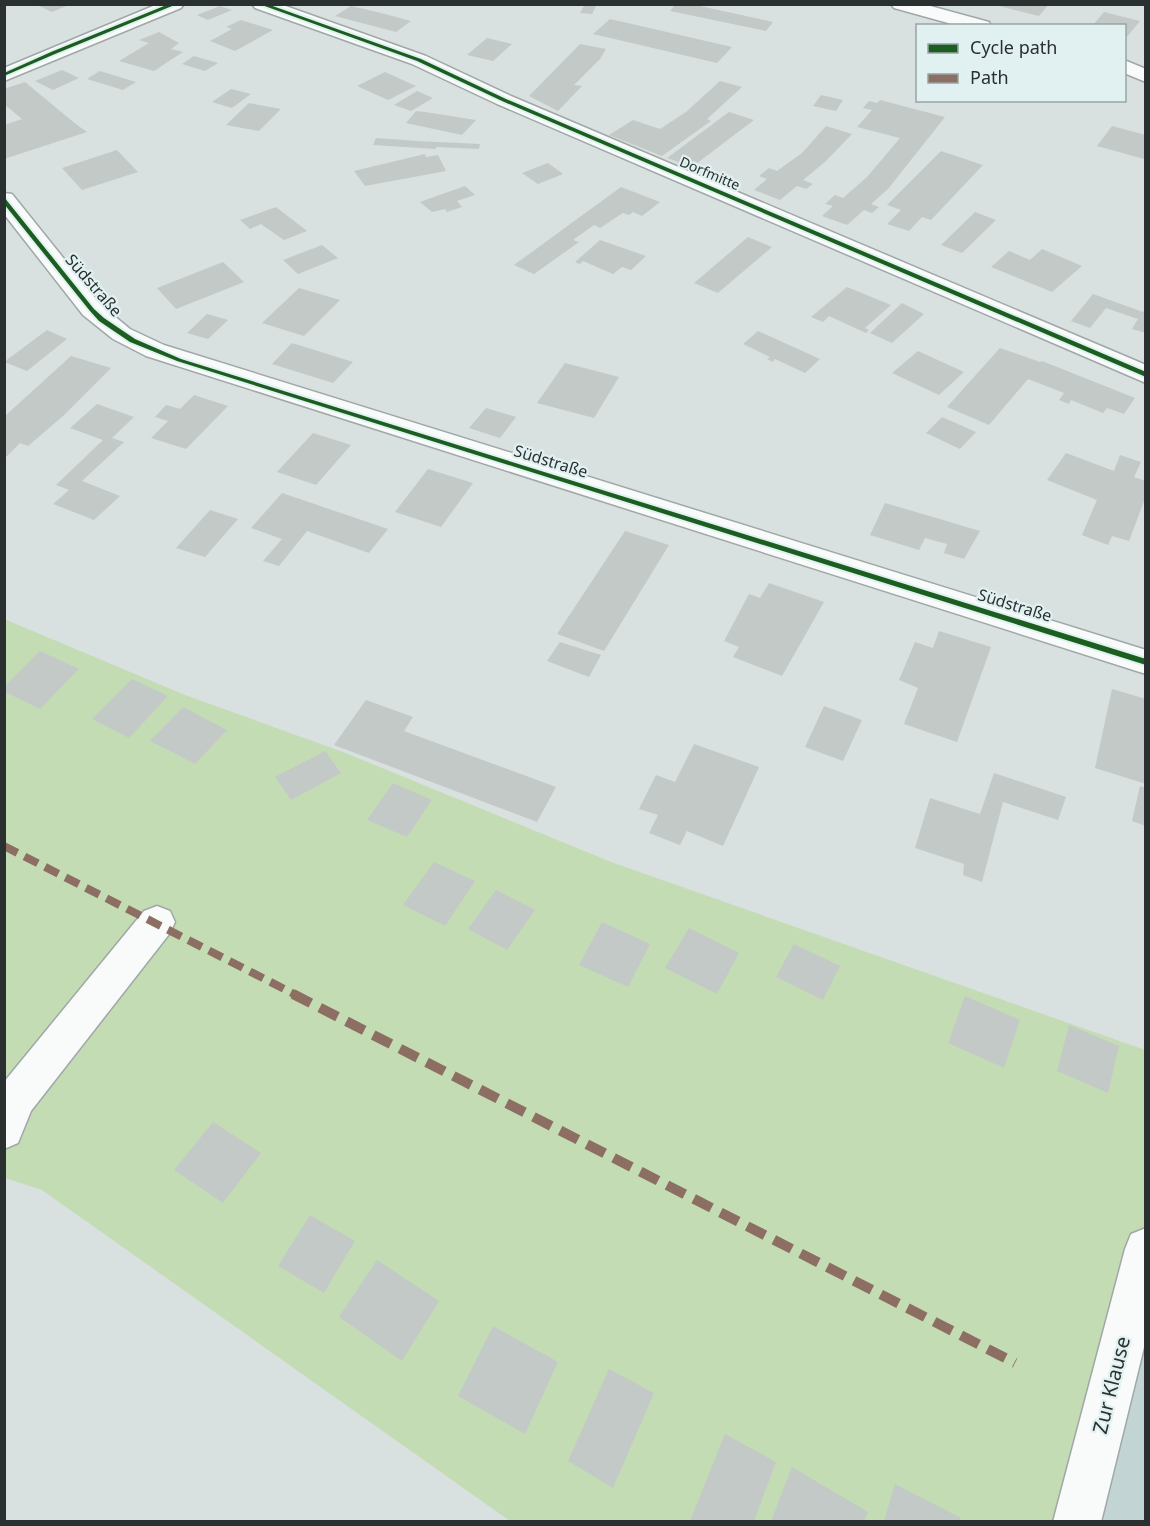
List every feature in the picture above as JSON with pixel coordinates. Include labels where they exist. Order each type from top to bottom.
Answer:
[{"type":"street","name":"Dorfmitte","points":[[261,4],[419,60],[504,100],[1146,375]]},
{"type":"street","points":[[900,4],[975,24]]},
{"type":"street","points":[[4,75],[174,5]]},
{"type":"street","points":[[1126,66],[1146,76]]},
{"type":"street","name":"Südstraße","points":[[4,199],[92,310],[105,324],[137,345],[190,364],[1146,662]]},
{"type":"street","points":[[4,1129],[16,1099],[157,922]]},
{"type":"street","name":"Zur Klause","points":[[1077,1521],[1146,1249]]},
{"type":"shaded area","points":[[1145,1276],[1145,1521],[1098,1521]]},
{"type":"green space","points":[[4,619],[185,695],[343,752],[611,862],[1145,1050],[1145,1276],[1098,1521],[510,1521],[42,1190],[5,1178]]},
{"type":"building","points":[[585,4],[597,4],[592,14],[580,13]]},
{"type":"building","points":[[676,4],[691,4],[773,22],[766,31],[670,11]]},
{"type":"building","points":[[1001,4],[1049,4],[1039,16],[999,6]]},
{"type":"building","points":[[37,5],[69,5],[52,12]]},
{"type":"building","points":[[220,6],[232,10],[208,20],[197,15]]},
{"type":"building","points":[[351,6],[411,21],[396,32],[335,16]]},
{"type":"building","points":[[1104,12],[1140,21],[1126,38],[1126,24],[1094,24]]},
{"type":"building","points":[[610,19],[732,47],[717,63],[593,34]]},
{"type":"building","points":[[241,20],[273,30],[235,51],[210,41],[232,29],[226,27]]},
{"type":"building","points":[[159,32],[179,43],[171,49],[183,52],[154,71],[119,61],[149,43],[139,40]]},
{"type":"building","points":[[487,38],[512,44],[493,61],[467,55]]},
{"type":"building","points":[[580,44],[606,49],[600,59],[574,85],[582,86],[558,111],[529,96]]},
{"type":"building","points":[[194,56],[218,63],[205,71],[182,64]]},
{"type":"building","points":[[62,70],[79,78],[53,90],[35,81]]},
{"type":"building","points":[[100,71],[136,82],[123,90],[87,79]]},
{"type":"building","points":[[385,72],[416,86],[388,100],[357,86]]},
{"type":"building","points":[[720,81],[742,87],[707,119],[711,121],[662,156],[609,135],[633,120],[660,129],[686,112]]},
{"type":"building","points":[[25,82],[87,132],[4,159],[4,125],[22,119],[4,104],[4,89]]},
{"type":"building","points":[[231,89],[251,94],[232,108],[212,102]]},
{"type":"building","points":[[417,91],[433,98],[411,111],[394,105]]},
{"type":"building","points":[[821,95],[843,100],[836,111],[813,106]]},
{"type":"building","points":[[880,100],[945,117],[888,189],[871,204],[879,207],[872,213],[864,210],[847,225],[822,216],[833,206],[825,204],[835,195],[843,198],[867,177],[900,138],[857,127],[872,110],[863,108],[869,101],[877,103]]},
{"type":"building","points":[[249,103],[281,109],[259,131],[226,125]]},
{"type":"building","points":[[416,111],[476,120],[462,135],[406,123]]},
{"type":"building","points":[[729,112],[754,120],[692,167],[667,158]]},
{"type":"building","points":[[826,126],[852,134],[826,161],[803,180],[813,184],[806,189],[797,186],[780,200],[754,190],[767,179],[759,176],[769,168],[777,171],[802,153]]},
{"type":"building","points":[[1112,126],[1146,135],[1144,159],[1097,146]]},
{"type":"building","points":[[376,138],[480,144],[479,149],[373,145]]},
{"type":"building","points":[[117,150],[138,172],[82,190],[62,168]]},
{"type":"building","points":[[941,151],[983,165],[931,220],[922,217],[909,231],[887,224],[901,210],[887,205]]},
{"type":"building","points":[[425,154],[426,157],[438,155],[446,171],[365,186],[354,171]]},
{"type":"building","points":[[548,163],[563,174],[538,184],[522,173]]},
{"type":"building","points":[[465,186],[475,195],[457,201],[462,207],[447,212],[445,209],[432,212],[420,202]]},
{"type":"building","points":[[621,187],[660,202],[642,216],[633,212],[629,215],[623,213],[600,228],[594,225],[573,240],[579,242],[534,274],[514,265]]},
{"type":"building","points":[[276,207],[307,231],[284,240],[261,224],[250,229],[240,220]]},
{"type":"building","points":[[975,212],[996,220],[962,253],[941,245]]},
{"type":"building","points":[[748,237],[772,247],[718,293],[694,283]]},
{"type":"building","points":[[600,240],[646,256],[631,270],[622,267],[613,274],[583,261],[580,264],[575,262]]},
{"type":"building","points":[[322,245],[338,258],[298,274],[283,260]]},
{"type":"building","points":[[1042,249],[1082,266],[1052,292],[991,267],[1009,251],[1030,260]]},
{"type":"building","points":[[223,262],[244,282],[176,309],[157,288]]},
{"type":"building","points":[[847,287],[891,305],[865,328],[869,330],[866,333],[829,316],[823,322],[811,317]]},
{"type":"building","points":[[299,288],[340,300],[304,336],[262,323]]},
{"type":"building","points":[[1093,294],[1143,312],[1146,307],[1146,333],[1132,329],[1138,319],[1106,308],[1090,328],[1071,321]]},
{"type":"building","points":[[902,303],[924,314],[892,343],[870,333]]},
{"type":"building","points":[[207,314],[228,320],[208,339],[187,333]]},
{"type":"building","points":[[47,330],[67,339],[27,371],[4,362]]},
{"type":"building","points":[[758,331],[820,359],[805,373],[775,359],[773,362],[767,359],[770,357],[743,344]]},
{"type":"building","points":[[292,343],[353,362],[333,383],[272,364]]},
{"type":"building","points":[[1000,348],[1042,361],[1135,398],[1124,414],[1107,408],[1103,413],[1071,400],[1069,404],[1059,400],[1064,393],[1028,379],[989,425],[947,407]]},
{"type":"building","points":[[918,351],[964,372],[939,395],[892,373]]},
{"type":"building","points":[[71,356],[111,368],[63,416],[28,446],[20,443],[5,458],[5,416]]},
{"type":"building","points":[[565,363],[619,377],[594,418],[537,403]]},
{"type":"building","points":[[194,395],[228,406],[186,449],[151,438],[168,421],[155,417],[166,405],[180,409]]},
{"type":"building","points":[[97,404],[134,417],[112,438],[124,442],[82,481],[120,496],[94,520],[53,504],[69,490],[56,485],[103,440],[70,428]]},
{"type":"building","points":[[486,408],[516,417],[500,438],[469,428]]},
{"type":"building","points":[[942,417],[976,432],[960,449],[926,433]]},
{"type":"building","points":[[313,433],[351,445],[316,485],[277,472]]},
{"type":"building","points":[[1066,453],[1114,471],[1120,455],[1141,462],[1134,477],[1146,481],[1146,496],[1129,541],[1112,536],[1108,545],[1082,535],[1097,500],[1047,480]]},
{"type":"building","points":[[428,469],[473,483],[441,527],[395,512]]},
{"type":"building","points":[[282,493],[388,529],[369,553],[307,531],[279,566],[263,561],[282,539],[251,528]]},
{"type":"building","points":[[885,503],[980,531],[964,559],[944,553],[947,544],[925,538],[919,550],[870,535]]},
{"type":"building","points":[[210,510],[238,519],[205,557],[176,548]]},
{"type":"building","points":[[625,531],[669,545],[604,651],[557,634]]},
{"type":"building","points":[[769,583],[824,602],[782,676],[733,657],[739,647],[724,641],[749,594],[760,598]]},
{"type":"building","points":[[939,631],[991,647],[957,742],[904,724],[918,688],[899,680],[915,642],[933,648]]},
{"type":"building","points":[[560,642],[601,655],[589,677],[547,661]]},
{"type":"building","points":[[40,651],[79,669],[40,709],[5,692],[5,686]]},
{"type":"building","points":[[132,679],[168,696],[129,738],[92,719]]},
{"type":"building","points":[[1112,689],[1146,699],[1146,784],[1095,768]]},
{"type":"building","points":[[366,700],[413,717],[404,731],[556,787],[537,822],[334,745]]},
{"type":"building","points":[[824,706],[862,720],[843,761],[805,747]]},
{"type":"building","points":[[183,707],[227,730],[195,764],[150,741]]},
{"type":"building","points":[[694,744],[759,767],[723,846],[687,831],[680,845],[649,833],[658,815],[639,809],[656,775],[675,782]]},
{"type":"building","points":[[325,751],[341,773],[291,800],[275,777]]},
{"type":"building","points":[[994,773],[1066,797],[1058,820],[1003,802],[982,882],[963,875],[964,864],[915,848],[930,798],[980,814]]},
{"type":"building","points":[[393,783],[432,800],[407,837],[367,820]]},
{"type":"building","points":[[1140,786],[1146,788],[1146,826],[1132,821]]},
{"type":"building","points":[[434,862],[475,881],[445,926],[403,905]]},
{"type":"building","points":[[496,890],[535,910],[507,950],[468,929]]},
{"type":"building","points":[[602,922],[650,944],[628,987],[579,965]]},
{"type":"building","points":[[689,928],[739,953],[717,994],[665,968]]},
{"type":"building","points":[[794,944],[840,966],[823,1000],[776,977]]},
{"type":"building","points":[[965,996],[1020,1020],[1004,1068],[948,1043]]},
{"type":"building","points":[[1069,1025],[1119,1046],[1108,1093],[1057,1071]]},
{"type":"building","points":[[213,1122],[261,1153],[223,1203],[174,1170]]},
{"type":"building","points":[[310,1215],[355,1241],[324,1293],[278,1266]]},
{"type":"building","points":[[377,1260],[439,1301],[402,1361],[339,1317]]},
{"type":"building","points":[[493,1326],[558,1362],[525,1434],[458,1396]]},
{"type":"building","points":[[609,1369],[654,1393],[613,1488],[568,1461]]},
{"type":"building","points":[[725,1434],[776,1462],[754,1521],[690,1521]]},
{"type":"building","points":[[792,1467],[868,1512],[864,1521],[771,1521]]},
{"type":"building","points":[[895,1484],[961,1518],[960,1521],[884,1521]]},
{"type":"marked path","points":[[4,846],[1015,1363]]},
{"type":"cycle path","points":[[4,75],[175,4]]},
{"type":"cycle path","points":[[261,4],[419,60],[504,100],[1146,375]]},
{"type":"cycle path","points":[[4,199],[92,310],[122,334],[155,351],[1146,662]]}]
